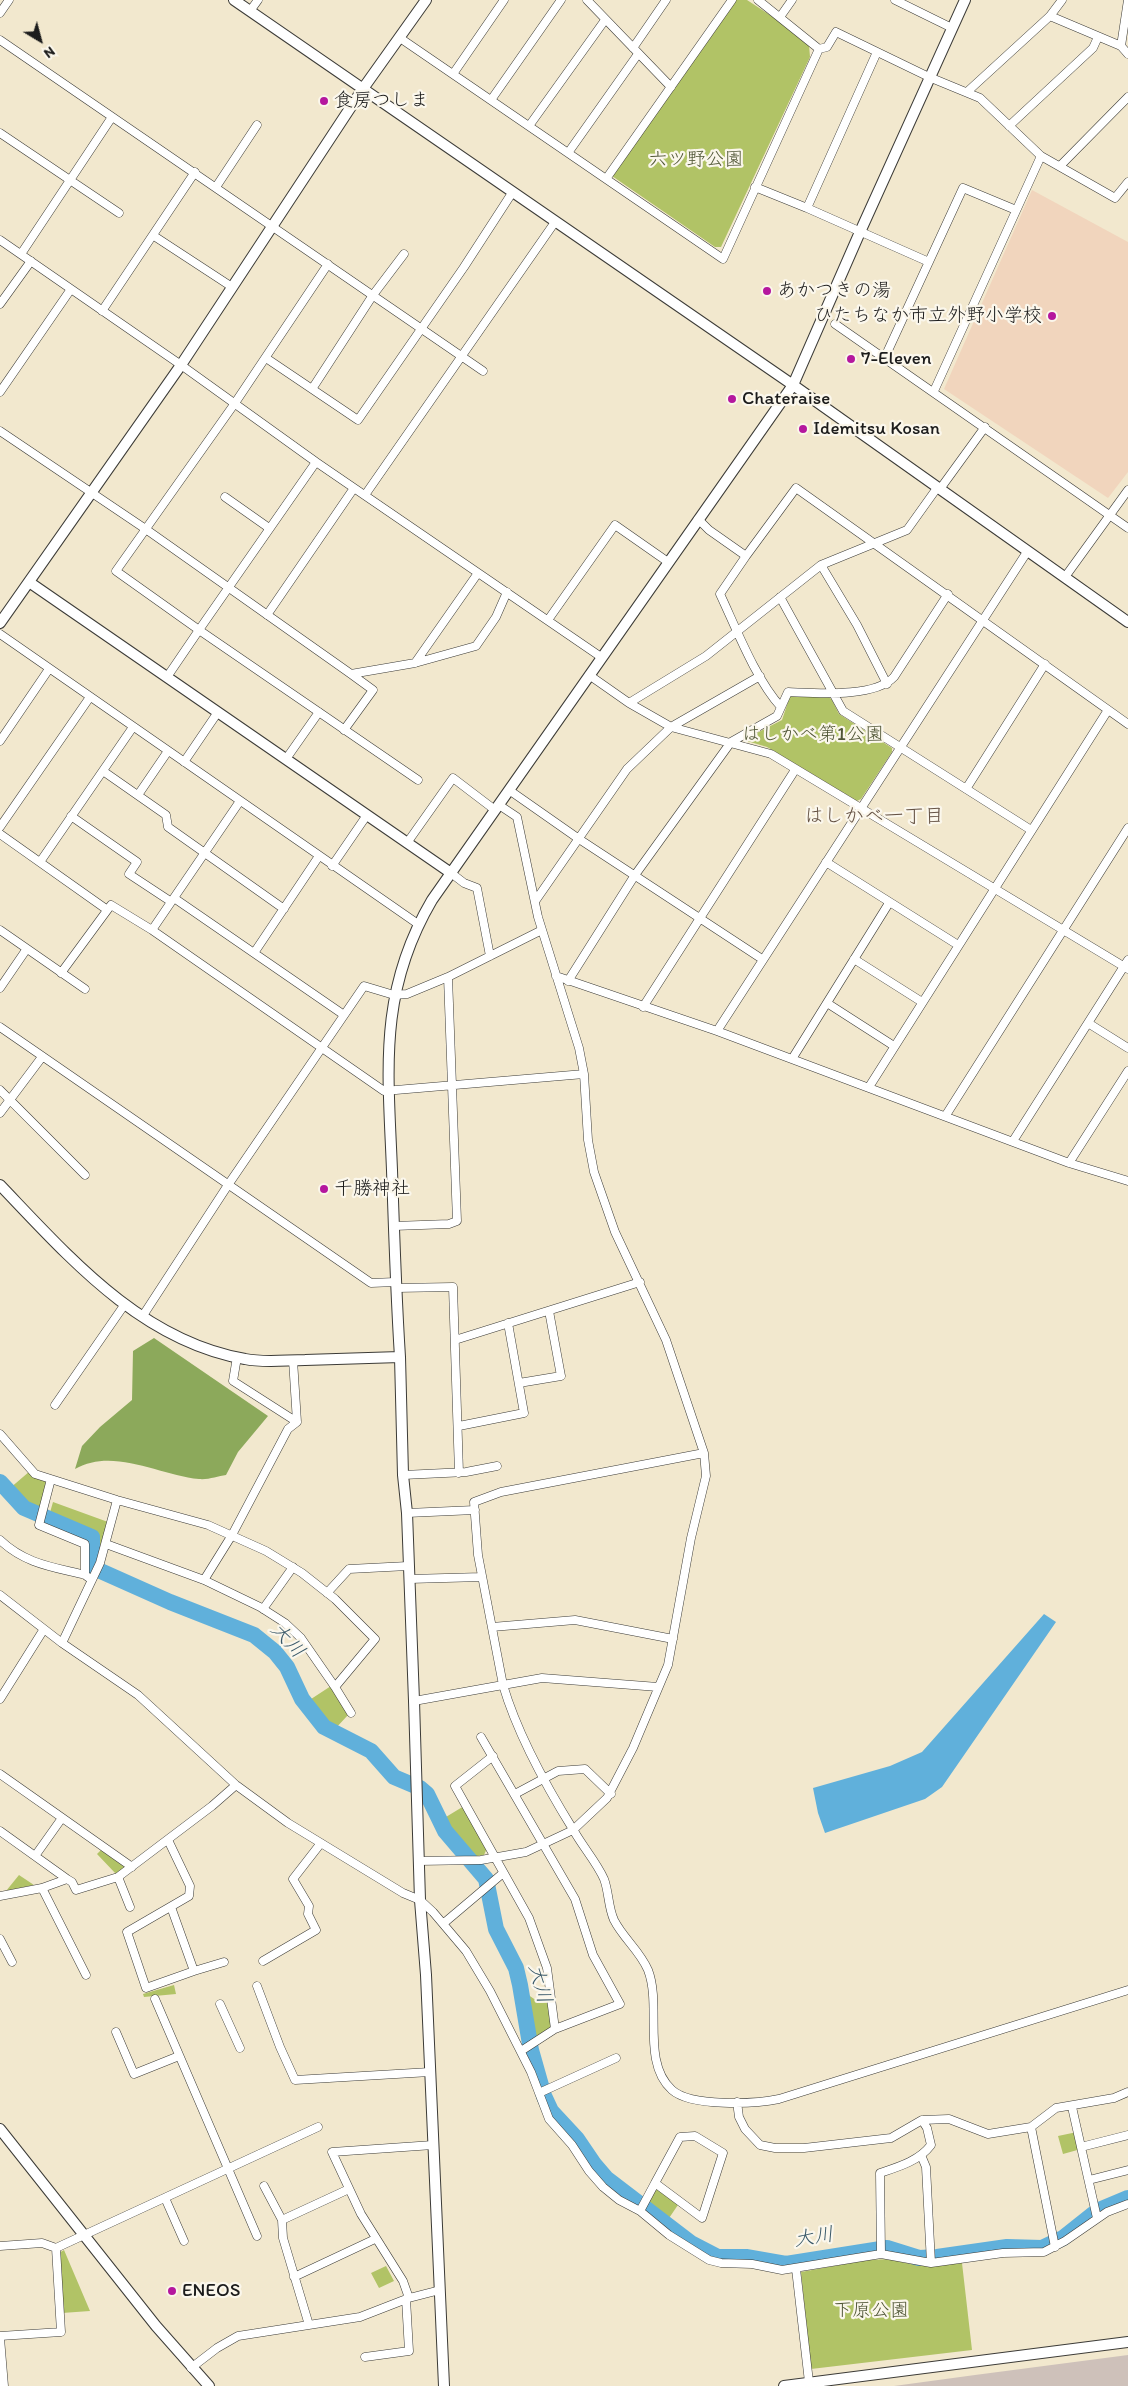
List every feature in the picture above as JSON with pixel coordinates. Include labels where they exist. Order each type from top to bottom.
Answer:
[{"type":"street","points":[[0,13],[9,0]]},
{"type":"street","points":[[234,0],[362,90],[793,385],[1128,622]]},
{"type":"street","points":[[250,11],[258,0]]},
{"type":"street","points":[[0,623],[181,365],[362,90],[426,0]]},
{"type":"street","points":[[453,74],[504,0]]},
{"type":"street","points":[[490,100],[561,0]]},
{"type":"street","points":[[587,0],[671,87]]},
{"type":"street","points":[[594,8],[600,0]]},
{"type":"street","points":[[568,153],[666,0]]},
{"type":"street","points":[[606,179],[732,0]]},
{"type":"street","points":[[758,0],[819,49]]},
{"type":"street","points":[[780,17],[792,0]]},
{"type":"street","points":[[895,0],[952,28]]},
{"type":"street","points":[[444,2386],[430,2072],[418,1861],[407,1513],[403,1474],[396,1285],[388,1049],[394,995],[409,943],[418,924],[451,873],[793,385],[965,0]]},
{"type":"street","points":[[967,92],[1050,16],[1062,0]]},
{"type":"street","points":[[1121,46],[1128,0]]},
{"type":"street","points":[[1050,16],[1121,46],[1128,54]]},
{"type":"street","points":[[529,126],[605,20]]},
{"type":"street","points":[[819,49],[827,47],[836,32],[929,77],[980,98],[1042,156],[1115,198],[1128,182]]},
{"type":"street","points":[[1009,126],[1093,48],[1098,37]]},
{"type":"street","points":[[400,38],[722,259],[819,49]]},
{"type":"street","points":[[0,40],[274,225],[483,371]]},
{"type":"street","points":[[807,208],[877,52]]},
{"type":"street","points":[[1060,166],[1128,97]]},
{"type":"street","points":[[21,254],[68,180],[112,117]]},
{"type":"street","points":[[216,187],[257,125]]},
{"type":"street","points":[[0,133],[119,213]]},
{"type":"street","points":[[934,391],[1042,156]]},
{"type":"street","points":[[102,311],[154,236],[195,172]]},
{"type":"street","points":[[755,188],[807,208],[929,262]]},
{"type":"street","points":[[885,357],[963,188],[1016,210]]},
{"type":"street","points":[[266,358],[358,420],[464,267],[512,192]]},
{"type":"street","points":[[365,495],[554,222]]},
{"type":"street","points":[[154,236],[232,287]]},
{"type":"street","points":[[0,240],[181,365],[316,462],[601,658]]},
{"type":"street","points":[[312,389],[373,295],[404,254]]},
{"type":"street","points":[[0,304],[31,261]]},
{"type":"street","points":[[328,264],[235,403],[147,530],[116,570],[199,630],[418,780]]},
{"type":"street","points":[[0,392],[71,289]]},
{"type":"street","points":[[835,324],[934,391],[1128,528]]},
{"type":"street","points":[[629,703],[706,656],[821,564],[906,530],[985,427]]},
{"type":"street","points":[[0,431],[147,530],[373,690],[344,730]]},
{"type":"street","points":[[167,678],[316,462]]},
{"type":"street","points":[[267,615],[354,488]]},
{"type":"street","points":[[781,707],[772,698],[760,676],[720,594],[796,488],[948,594],[1128,724]]},
{"type":"street","points":[[1065,578],[1128,490]]},
{"type":"street","points":[[225,497],[269,528]]},
{"type":"street","points":[[698,519],[709,530],[746,556]]},
{"type":"street","points":[[548,620],[615,525],[668,562]]},
{"type":"street","points":[[717,1031],[1027,552]]},
{"type":"street","points":[[821,564],[857,625],[887,684]]},
{"type":"street","points":[[415,662],[478,573]]},
{"type":"street","points":[[29,582],[464,883],[476,888],[490,956]]},
{"type":"street","points":[[351,674],[415,662],[476,646],[496,617],[507,592]]},
{"type":"street","points":[[568,981],[635,875],[731,742],[777,716],[788,692],[851,692],[887,684],[894,678],[948,594]]},
{"type":"street","points":[[780,597],[830,692],[843,711],[1030,830]]},
{"type":"street","points":[[0,634],[418,924]]},
{"type":"street","points":[[966,789],[1044,664]]},
{"type":"street","points":[[0,741],[49,669]]},
{"type":"street","points":[[589,675],[629,703],[671,727],[772,754],[795,770],[1127,965],[1013,1141]]},
{"type":"street","points":[[536,900],[627,769],[671,727],[760,676]]},
{"type":"street","points":[[0,827],[90,697]]},
{"type":"street","points":[[869,1087],[1030,830],[1108,710]]},
{"type":"street","points":[[184,762],[218,712]]},
{"type":"street","points":[[286,759],[319,712]]},
{"type":"street","points":[[40,862],[133,727]]},
{"type":"street","points":[[138,795],[168,751]]},
{"type":"street","points":[[643,1007],[795,770]]},
{"type":"street","points":[[103,771],[166,815],[168,827],[284,908]]},
{"type":"street","points":[[407,843],[453,778],[497,807],[518,817],[542,930],[575,1032],[584,1074],[584,1111],[594,1172],[615,1232],[666,1340],[704,1453],[706,1476],[691,1538],[668,1665],[633,1748],[610,1794],[602,1805],[573,1830],[526,1852],[481,1860],[418,1861]]},
{"type":"street","points":[[509,790],[579,839],[762,959]]},
{"type":"street","points":[[152,930],[240,801]]},
{"type":"street","points":[[332,866],[367,815]]},
{"type":"street","points":[[72,816],[136,862],[129,874],[254,953],[344,1015]]},
{"type":"street","points":[[946,1116],[1128,828]]},
{"type":"street","points":[[0,834],[106,909]]},
{"type":"street","points":[[254,953],[319,856]]},
{"type":"street","points":[[826,862],[958,945]]},
{"type":"street","points":[[792,1059],[889,903]]},
{"type":"street","points":[[61,973],[106,909],[111,905],[152,930],[384,1091],[584,1074]]},
{"type":"street","points":[[0,930],[26,950],[85,989]]},
{"type":"street","points":[[142,1317],[228,1186],[364,986],[394,995],[407,994],[448,977],[542,930]]},
{"type":"street","points":[[0,988],[26,950]]},
{"type":"street","points":[[854,959],[922,1002]]},
{"type":"street","points":[[556,976],[717,1031],[1070,1163],[1128,1181]]},
{"type":"street","points":[[394,1226],[449,1224],[457,1221],[448,977]]},
{"type":"street","points":[[827,1003],[894,1046]]},
{"type":"street","points":[[1088,1023],[1128,1048]]},
{"type":"street","points":[[0,1027],[371,1283],[453,1286],[459,1473]]},
{"type":"street","points":[[0,1113],[42,1057]]},
{"type":"street","points":[[1070,1163],[1128,1071]]},
{"type":"street","points":[[0,1090],[85,1175]]},
{"type":"street","points":[[0,1185],[41,1229],[96,1282],[142,1317],[190,1344],[246,1360],[400,1357]]},
{"type":"street","points":[[455,1340],[640,1282]]},
{"type":"street","points":[[55,1405],[125,1304]]},
{"type":"street","points":[[519,1383],[561,1376],[549,1311]]},
{"type":"street","points":[[458,1426],[524,1413],[508,1324]]},
{"type":"street","points":[[237,1357],[233,1381],[296,1422]]},
{"type":"street","points":[[293,1360],[296,1422]]},
{"type":"street","points":[[204,1580],[232,1535],[288,1429],[296,1422]]},
{"type":"street","points":[[0,1434],[35,1474],[117,1500],[208,1525],[266,1551],[293,1567],[327,1593],[375,1639],[335,1687]]},
{"type":"street","points":[[704,1453],[501,1492],[474,1502],[478,1555],[503,1685],[518,1729],[573,1830],[604,1878],[614,1919],[644,1962],[649,1973],[653,1993],[657,2066],[661,2075],[674,2091],[683,2097],[737,2102],[764,2102],[779,2099],[1128,1990]]},
{"type":"street","points":[[403,1474],[459,1473],[497,1466]]},
{"type":"street","points":[[52,1480],[39,1525],[85,1544],[89,1578]]},
{"type":"street","points":[[62,1643],[89,1578],[100,1563],[117,1500]]},
{"type":"street","points":[[407,1513],[475,1510]]},
{"type":"street","points":[[0,1540],[13,1552],[28,1560],[89,1578]]},
{"type":"street","points":[[106,1544],[204,1580],[262,1609],[285,1623],[301,1638],[351,1713]]},
{"type":"street","points":[[327,1593],[348,1569],[408,1566]]},
{"type":"street","points":[[262,1609],[293,1567]]},
{"type":"street","points":[[409,1579],[482,1577]]},
{"type":"street","points":[[0,1595],[62,1643],[138,1695],[236,1785],[288,1823],[403,1893],[420,1900],[444,1923],[479,1971],[523,2050],[549,2118],[603,2187],[619,2200],[640,2210],[669,2235],[709,2260],[721,2263],[752,2264],[782,2270],[881,2254],[931,2263],[1003,2253],[1044,2252],[1055,2247],[1107,2212],[1128,2204]]},
{"type":"street","points":[[492,1627],[575,1620],[673,1639]]},
{"type":"street","points":[[0,1698],[44,1629]]},
{"type":"street","points":[[414,1701],[542,1678],[658,1688]]},
{"type":"street","points":[[481,1737],[575,1899],[593,1955],[620,2004],[555,2029],[523,2050]]},
{"type":"street","points":[[493,1756],[455,1786],[495,1858],[500,1876],[529,1918],[547,1968],[555,2029]]},
{"type":"street","points":[[515,1794],[558,1771],[585,1769],[610,1794]]},
{"type":"street","points":[[0,1774],[132,1867]]},
{"type":"street","points":[[0,1831],[72,1882],[76,1890],[118,1877],[168,1840],[236,1785]]},
{"type":"street","points":[[35,1856],[62,1818]]},
{"type":"street","points":[[168,1840],[190,1886],[189,1896],[127,1932],[146,1988],[224,1962]]},
{"type":"street","points":[[263,1961],[316,1930],[308,1914],[309,1906],[293,1879],[321,1843]]},
{"type":"street","points":[[444,1923],[482,1889],[500,1876]]},
{"type":"street","points":[[118,1877],[130,1906]]},
{"type":"street","points":[[0,1896],[42,1888],[67,1879]]},
{"type":"street","points":[[42,1888],[86,1975]]},
{"type":"street","points":[[171,1907],[194,1971]]},
{"type":"street","points":[[0,1939],[12,1962]]},
{"type":"street","points":[[257,1986],[280,2047],[295,2080],[430,2072]]},
{"type":"street","points":[[155,1999],[257,2236]]},
{"type":"street","points":[[220,2004],[240,2048]]},
{"type":"street","points":[[116,2032],[134,2074],[179,2056]]},
{"type":"street","points":[[539,2093],[616,2058]]},
{"type":"street","points":[[737,2102],[739,2117],[752,2138],[760,2145],[775,2148],[804,2148],[891,2138],[922,2120],[948,2119],[988,2134],[1031,2127],[1056,2108],[1072,2107],[1114,2098],[1128,2092]]},
{"type":"street","points":[[1072,2107],[1097,2218]]},
{"type":"street","points":[[881,2254],[880,2174],[921,2155],[930,2145],[927,2128],[922,2120]]},
{"type":"street","points":[[0,2246],[42,2243],[56,2248],[318,2127]]},
{"type":"street","points":[[1031,2127],[1055,2247]]},
{"type":"street","points":[[0,2129],[191,2368],[209,2386]]},
{"type":"street","points":[[640,2210],[680,2137],[695,2136],[723,2153],[702,2218],[655,2183]]},
{"type":"street","points":[[1081,2147],[1128,2136]]},
{"type":"street","points":[[365,2357],[409,2351],[407,2299],[402,2281],[375,2239],[332,2152],[433,2145]]},
{"type":"street","points":[[921,2155],[926,2167],[931,2263]]},
{"type":"street","points":[[1089,2180],[1128,2170]]},
{"type":"street","points":[[264,2186],[282,2220],[283,2238],[309,2324]]},
{"type":"street","points":[[282,2220],[349,2189]]},
{"type":"street","points":[[165,2198],[184,2241]]},
{"type":"street","points":[[294,2277],[375,2239]]},
{"type":"street","points":[[4,2386],[0,2337],[61,2332],[56,2248]]},
{"type":"street","points":[[796,2269],[809,2382]]},
{"type":"street","points":[[191,2368],[217,2348],[238,2336],[360,2317],[407,2299],[440,2290]]},
{"type":"street","points":[[784,2386],[1128,2342]]},
{"type":"shaded area","name":"ひたちなか市立外野小学校","points":[[1032,190],[1128,242],[1128,472],[1108,498],[944,389]]},
{"type":"shaded area","points":[[1128,2355],[1128,2386],[894,2386],[975,2375]]},
{"type":"green space","name":"六ツ野公園","points":[[733,0],[747,0],[776,19],[809,45],[810,57],[721,247],[715,247],[612,176]]},
{"type":"green space","name":"はしかべ第1公園","points":[[790,696],[828,696],[839,714],[892,748],[892,752],[861,799],[857,801],[767,747],[747,741],[747,738],[782,720]]},
{"type":"green space","points":[[154,1338],[268,1416],[238,1452],[226,1475],[199,1479],[120,1461],[90,1463],[75,1469],[82,1446],[100,1427],[132,1400],[133,1351]]},
{"type":"green space","points":[[30,1471],[50,1480],[41,1512],[26,1506],[9,1489]]},
{"type":"green space","points":[[53,1502],[108,1522],[98,1554],[95,1536],[49,1516]]},
{"type":"green space","points":[[331,1686],[348,1715],[335,1729],[328,1724],[308,1701]]},
{"type":"green space","points":[[464,1806],[487,1848],[484,1855],[469,1857],[446,1830],[441,1820]]},
{"type":"green space","points":[[101,1850],[126,1868],[116,1874],[97,1854]]},
{"type":"green space","points":[[19,1875],[34,1885],[6,1891]]},
{"type":"green space","points":[[174,1985],[176,1994],[144,1997],[143,1994]]},
{"type":"green space","points":[[524,1992],[540,2003],[550,2002],[554,2029],[532,2042]]},
{"type":"green space","points":[[1077,2132],[1081,2149],[1063,2154],[1058,2136]]},
{"type":"green space","points":[[660,2187],[680,2202],[667,2221],[644,2204],[653,2189]]},
{"type":"green space","points":[[64,2250],[90,2311],[62,2313],[59,2253]]},
{"type":"green space","name":"下原公園","points":[[892,2259],[918,2265],[962,2263],[972,2350],[811,2369],[801,2272],[867,2260]]},
{"type":"green space","points":[[386,2266],[394,2281],[379,2288],[371,2273]]},
{"type":"water","points":[[1044,1614],[1056,1622],[942,1787],[925,1799],[825,1833],[818,1813],[813,1788],[890,1766],[922,1752]]},
{"type":"waterway","name":"大川","points":[[0,1482],[24,1508],[92,1537],[92,1566],[96,1569],[170,1602],[254,1635],[275,1652],[287,1667],[302,1699],[324,1727],[371,1751],[394,1777],[420,1788],[427,1794],[445,1831],[486,1879],[496,1929],[516,1968],[531,2050],[544,2096],[551,2111],[577,2139],[606,2178],[691,2243],[718,2257],[746,2257],[786,2264],[887,2248],[919,2258],[1007,2247],[1042,2248],[1063,2238],[1097,2211],[1128,2198]]},
{"type":"place","name":"食房つしま","points":[[324,101]]},
{"type":"place","name":"あかつきの湯","points":[[767,291]]},
{"type":"place","name":"ひたちなか市立外野小学校","points":[[1052,316]]},
{"type":"place","name":"7-Eleven","points":[[851,359]]},
{"type":"place","name":"Chateraise","points":[[732,399]]},
{"type":"place","name":"Idemitsu Kosan","points":[[803,429]]},
{"type":"place","name":"千勝神社","points":[[324,1189]]},
{"type":"place","name":"ENEOS","points":[[172,2291]]},
{"type":"district","name":"はしかべ一丁目","points":[[874,817]]}]
